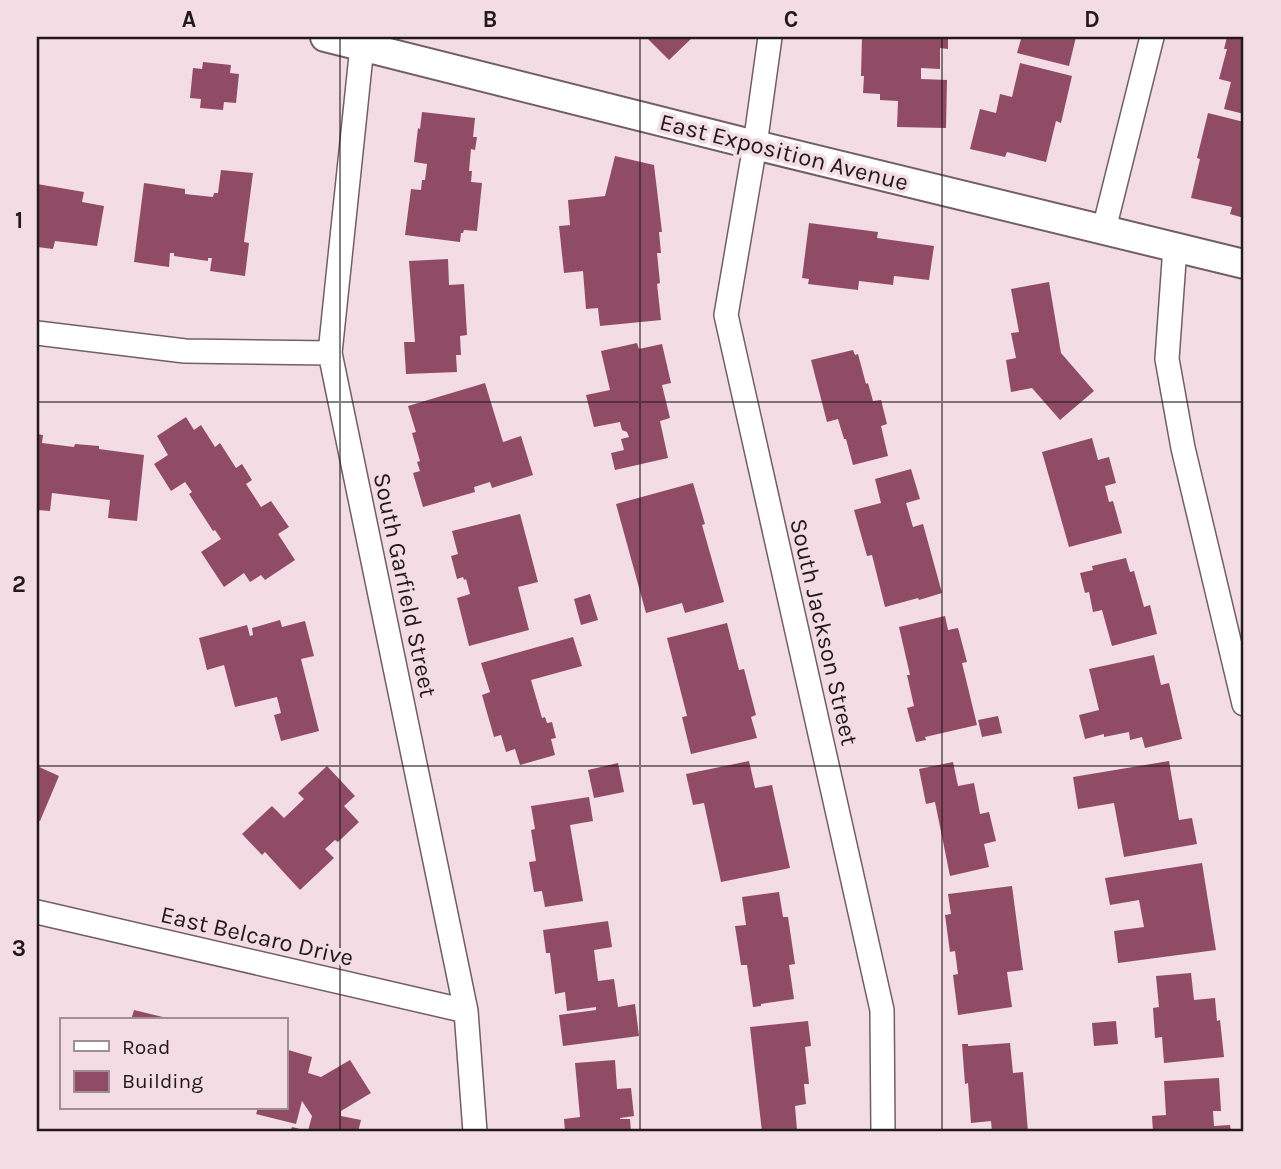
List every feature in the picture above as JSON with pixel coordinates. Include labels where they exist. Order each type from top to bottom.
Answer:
[{"type":"street","name":"East Exposition Avenue","points":[[325,37],[1244,264]]},
{"type":"street","name":"South Jackson Street","points":[[770,37],[726,315],[882,1010],[883,1132]]},
{"type":"street","points":[[1104,229],[1152,37]]},
{"type":"street","name":"South Garfield Street","points":[[362,46],[330,354],[466,1011],[475,1132]]},
{"type":"street","points":[[1175,247],[1167,359],[1183,447],[1244,704]]},
{"type":"street","points":[[37,334],[185,351],[330,354]]},
{"type":"street","name":"East Belcaro Drive","points":[[37,912],[466,1011]]},
{"type":"building","points":[[646,37],[693,37],[669,60]]},
{"type":"building","points":[[862,37],[948,37],[948,49],[940,48],[940,69],[921,68],[921,79],[947,80],[946,128],[897,127],[898,101],[880,100],[880,94],[863,93]]},
{"type":"building","points":[[1015,37],[1076,37],[1069,66],[1017,53],[1021,39]]},
{"type":"building","points":[[1227,37],[1244,37],[1244,114],[1224,109],[1231,82],[1219,79],[1227,49],[1224,49]]},
{"type":"building","points":[[203,62],[231,65],[230,73],[239,74],[236,103],[224,102],[223,110],[200,108],[201,99],[190,98],[193,68],[202,69]]},
{"type":"building","points":[[1020,63],[1072,76],[1061,123],[1056,121],[1046,162],[1007,152],[1005,157],[970,149],[980,109],[996,113],[1000,94],[1012,97]]},
{"type":"building","points":[[422,112],[475,118],[473,137],[477,137],[475,150],[471,149],[469,171],[472,171],[471,182],[482,183],[477,231],[464,230],[460,242],[405,235],[411,189],[421,190],[422,180],[425,180],[427,164],[414,162]]},
{"type":"building","points":[[1208,113],[1244,122],[1244,218],[1230,214],[1232,207],[1191,198]]},
{"type":"building","points":[[615,156],[654,165],[662,232],[659,232],[661,253],[657,253],[661,320],[600,326],[598,308],[586,309],[583,271],[564,273],[559,226],[570,225],[568,200],[605,196]]},
{"type":"building","points":[[221,170],[253,173],[244,242],[249,243],[245,276],[210,271],[212,258],[208,258],[208,261],[174,256],[174,253],[170,253],[169,267],[134,262],[144,183],[185,189],[185,194],[213,197],[214,193],[218,193]]},
{"type":"building","points":[[37,184],[84,192],[82,202],[104,206],[97,246],[55,241],[53,249],[37,247]]},
{"type":"building","points":[[809,223],[878,232],[877,238],[934,246],[929,280],[894,276],[893,285],[859,281],[858,290],[808,284],[809,279],[802,278]]},
{"type":"building","points":[[448,259],[449,285],[464,284],[467,335],[460,336],[461,355],[456,355],[457,372],[406,374],[404,342],[415,342],[409,261]]},
{"type":"building","points":[[1049,282],[1061,353],[1094,391],[1060,420],[1032,388],[1011,392],[1006,360],[1016,358],[1011,333],[1019,332],[1011,289]]},
{"type":"building","points":[[637,343],[639,349],[662,344],[671,383],[662,385],[670,418],[660,421],[668,458],[615,470],[611,453],[624,450],[621,439],[629,437],[627,432],[622,430],[620,422],[594,427],[586,395],[610,390],[601,351]]},
{"type":"building","points":[[853,350],[855,355],[858,354],[873,401],[881,400],[887,424],[881,426],[888,456],[853,465],[838,419],[827,422],[811,360]]},
{"type":"building","points":[[485,383],[503,442],[521,436],[533,475],[492,488],[490,482],[474,487],[475,492],[423,507],[413,473],[420,471],[417,462],[420,461],[412,433],[416,432],[408,406]]},
{"type":"building","points":[[186,417],[194,430],[201,425],[215,447],[220,443],[236,468],[242,464],[252,480],[246,484],[261,507],[271,501],[289,527],[278,534],[295,560],[265,580],[261,575],[250,582],[244,573],[224,587],[201,552],[221,539],[189,494],[192,492],[185,482],[171,491],[154,464],[168,455],[157,436]]},
{"type":"building","points":[[37,434],[43,435],[42,443],[74,447],[75,444],[99,446],[99,449],[144,455],[137,521],[108,518],[110,500],[52,493],[50,511],[37,510]]},
{"type":"building","points":[[1092,438],[1098,460],[1109,457],[1116,483],[1105,486],[1109,502],[1113,501],[1122,533],[1069,547],[1042,452]]},
{"type":"building","points":[[911,469],[920,499],[906,503],[913,527],[923,524],[942,593],[885,607],[872,555],[867,556],[854,510],[881,503],[875,479]]},
{"type":"building","points":[[693,483],[724,602],[685,613],[682,603],[646,613],[616,504]]},
{"type":"building","points":[[520,514],[538,582],[518,587],[529,630],[469,646],[457,598],[470,594],[466,579],[457,579],[451,556],[458,554],[452,531]]},
{"type":"building","points":[[1126,558],[1130,572],[1134,571],[1144,607],[1150,605],[1157,634],[1112,646],[1102,610],[1093,612],[1089,592],[1085,593],[1080,573],[1093,570],[1092,566]]},
{"type":"building","points":[[590,594],[598,620],[581,625],[574,599]]},
{"type":"building","points":[[945,616],[948,630],[958,628],[967,662],[962,663],[977,725],[925,737],[926,740],[916,742],[907,708],[914,706],[899,627]]},
{"type":"building","points":[[280,620],[282,627],[305,621],[314,656],[301,659],[319,731],[281,741],[274,715],[281,713],[277,697],[235,707],[224,665],[207,670],[199,638],[247,625],[250,636],[253,635],[252,628]]},
{"type":"building","points":[[727,623],[739,670],[744,669],[756,715],[751,717],[757,738],[691,754],[682,717],[687,716],[667,638]]},
{"type":"building","points":[[573,637],[582,666],[531,680],[542,718],[545,717],[547,723],[552,722],[556,738],[551,739],[555,755],[520,765],[515,749],[506,752],[501,735],[494,737],[482,695],[490,692],[481,663]]},
{"type":"building","points":[[1154,655],[1161,685],[1169,683],[1182,739],[1145,748],[1142,737],[1130,740],[1129,732],[1085,739],[1079,715],[1099,710],[1089,669]]},
{"type":"building","points":[[998,716],[1002,733],[982,737],[978,720]]},
{"type":"building","points":[[749,761],[755,788],[772,785],[790,868],[721,882],[704,803],[693,805],[686,774]]},
{"type":"building","points":[[1169,761],[1179,820],[1192,818],[1197,844],[1124,857],[1114,803],[1078,809],[1073,777]]},
{"type":"building","points":[[953,762],[958,786],[974,783],[980,814],[989,812],[996,841],[984,844],[989,867],[950,876],[935,802],[926,804],[919,769]]},
{"type":"building","points":[[618,763],[624,792],[594,798],[588,770]]},
{"type":"building","points":[[37,766],[59,776],[40,821],[37,820]]},
{"type":"building","points":[[327,766],[355,796],[344,806],[359,822],[338,842],[335,840],[325,849],[334,858],[300,890],[265,852],[262,855],[242,834],[272,806],[284,818],[304,799],[298,793]]},
{"type":"building","points":[[589,797],[593,821],[570,825],[583,901],[545,907],[542,891],[534,892],[529,862],[536,861],[531,830],[535,829],[531,806]]},
{"type":"building","points":[[1202,863],[1216,950],[1118,963],[1114,931],[1144,927],[1139,900],[1110,905],[1105,878]]},
{"type":"building","points":[[1012,886],[1023,970],[1007,972],[1012,1007],[958,1015],[953,975],[958,974],[955,951],[950,952],[945,915],[951,914],[948,894]]},
{"type":"building","points":[[779,892],[783,917],[788,917],[795,964],[789,965],[794,999],[753,1007],[747,965],[741,965],[735,926],[746,925],[742,897]]},
{"type":"building","points":[[608,921],[612,947],[594,950],[598,981],[614,979],[618,1007],[635,1004],[639,1036],[563,1046],[559,1015],[596,1010],[596,1007],[567,1011],[565,992],[555,994],[550,953],[546,953],[543,930]]},
{"type":"building","points":[[1191,973],[1194,1000],[1215,998],[1224,1057],[1164,1063],[1162,1037],[1155,1038],[1153,1008],[1159,1007],[1156,976]]},
{"type":"building","points":[[134,1010],[167,1018],[132,1018]]},
{"type":"building","points":[[808,1021],[811,1046],[805,1047],[809,1084],[804,1084],[806,1104],[795,1106],[797,1130],[762,1132],[750,1027]]},
{"type":"building","points":[[1116,1021],[1118,1044],[1094,1046],[1092,1023]]},
{"type":"building","points":[[1010,1043],[1013,1073],[1023,1072],[1028,1132],[992,1132],[991,1121],[971,1123],[962,1044],[968,1046]]},
{"type":"building","points":[[287,1050],[312,1057],[308,1073],[321,1077],[350,1060],[371,1093],[341,1111],[341,1116],[361,1120],[358,1132],[290,1132],[292,1127],[308,1131],[312,1116],[302,1101],[296,1124],[256,1114],[257,1110],[287,1110]]},
{"type":"building","points":[[615,1060],[617,1089],[631,1088],[634,1116],[620,1119],[630,1119],[631,1132],[565,1132],[564,1119],[580,1117],[575,1063]]},
{"type":"building","points":[[1219,1078],[1221,1111],[1213,1111],[1214,1126],[1230,1125],[1231,1132],[1153,1132],[1152,1116],[1166,1115],[1164,1081]]}]
